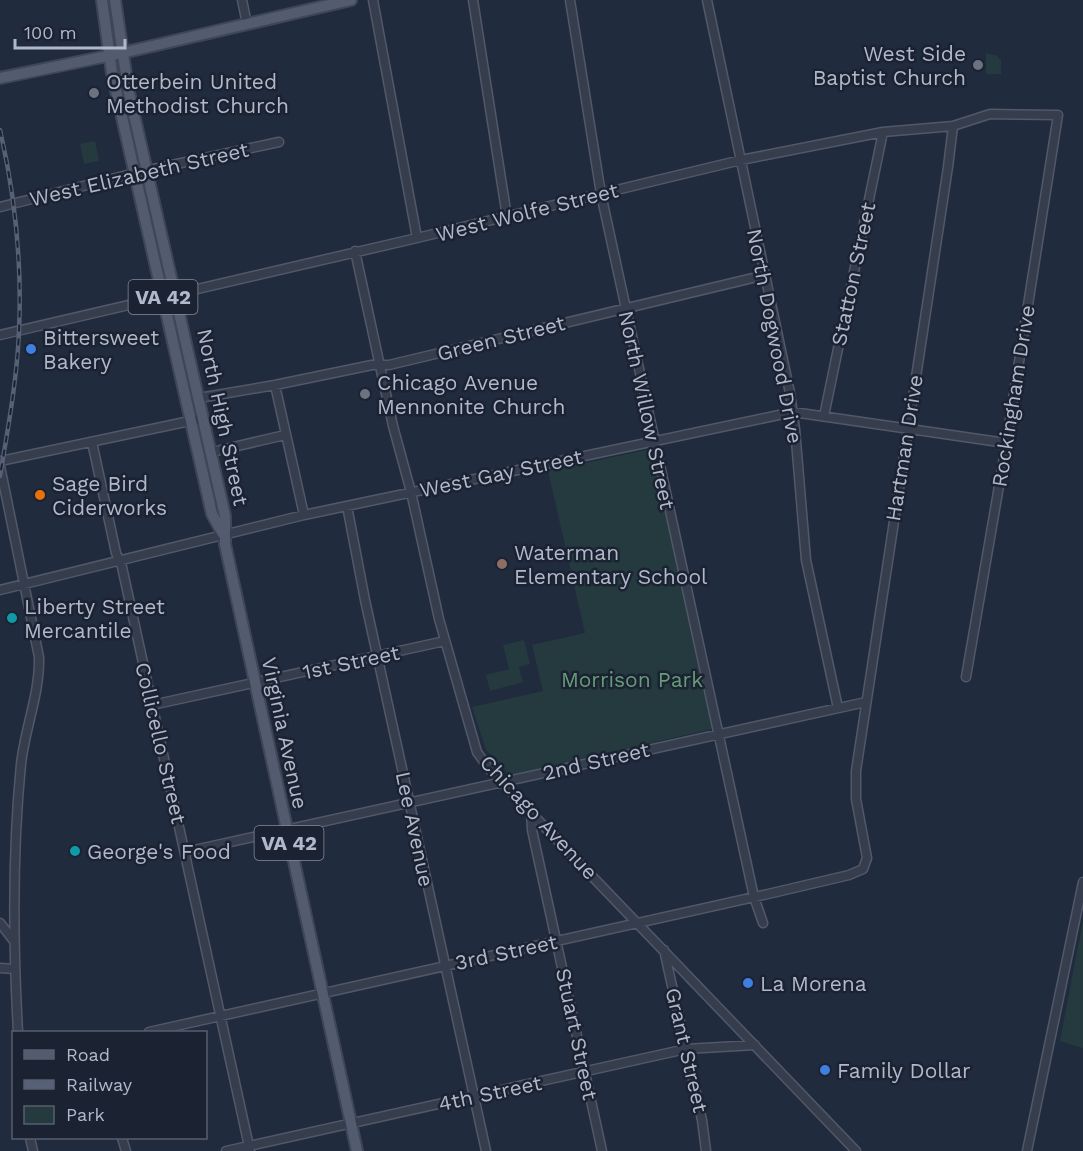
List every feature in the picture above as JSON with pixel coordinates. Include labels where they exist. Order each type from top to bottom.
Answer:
[{"type":"main road","name":"North High Street","points":[[102,0],[108,56],[212,514],[224,535]]},
{"type":"main road","name":"VA 42","points":[[115,0],[122,53]]},
{"type":"main road","points":[[0,78],[122,53],[351,0]]},
{"type":"main road","name":"North High Street","points":[[122,53],[128,88],[212,452],[225,516],[224,535]]},
{"type":"main road","name":"Virginia Avenue","points":[[224,535],[254,683],[357,1151]]},
{"type":"street","points":[[242,0],[247,24]]},
{"type":"street","points":[[373,0],[417,238]]},
{"type":"street","points":[[473,0],[507,217]]},
{"type":"street","name":"North Willow Street","points":[[570,0],[601,194],[754,897],[763,923]]},
{"type":"street","name":"North Dogwood Drive","points":[[707,0],[793,411],[806,560],[838,708]]},
{"type":"street","name":"West Wolfe Street","points":[[0,335],[741,160],[883,132],[952,126],[990,114],[1058,115]]},
{"type":"street","name":"Rockingham Drive","points":[[966,677],[1058,115]]},
{"type":"street","name":"Hartman Drive","points":[[861,871],[865,867],[867,858],[856,799],[856,771],[948,166],[952,126]]},
{"type":"street","name":"Statton Street","points":[[824,416],[883,132]]},
{"type":"street","name":"West Elizabeth Street","points":[[0,207],[147,170],[279,142]]},
{"type":"street","name":"Chicago Avenue","points":[[355,252],[445,641],[476,749],[485,764],[856,1151]]},
{"type":"street","name":"Green Street","points":[[199,398],[275,385],[372,364],[389,365],[765,275]]},
{"type":"street","points":[[275,385],[304,515]]},
{"type":"street","name":"West Gay Street","points":[[0,590],[304,515],[793,411],[1006,443]]},
{"type":"street","points":[[0,461],[204,418]]},
{"type":"street","points":[[212,452],[285,435]]},
{"type":"street","name":"Collicello Street","points":[[92,441],[250,1148]]},
{"type":"street","points":[[0,466],[26,583],[40,667],[38,687],[29,716],[21,765],[13,891],[18,1031]]},
{"type":"street","name":"Lee Avenue","points":[[347,506],[486,1151]]},
{"type":"street","name":"1st Street","points":[[152,705],[445,641]]},
{"type":"street","name":"2nd Street","points":[[185,852],[866,702]]},
{"type":"street","name":"Stuart Street","points":[[531,811],[532,830],[602,1151]]},
{"type":"street","name":"3rd Street","points":[[153,1031],[840,878],[861,871]]},
{"type":"street","points":[[1027,1151],[1083,882]]},
{"type":"street","points":[[0,923],[14,941]]},
{"type":"street","name":"Grant Street","points":[[664,950],[702,1120],[706,1151]]},
{"type":"street","points":[[0,968],[14,969]]},
{"type":"street","name":"4th Street","points":[[226,1151],[250,1148],[351,1123],[686,1049],[755,1045]]},
{"type":"green space","points":[[986,53],[1001,59],[1001,74],[986,74]]},
{"type":"green space","points":[[95,141],[99,161],[84,164],[80,144]]},
{"type":"green space","name":"Morrison Park","points":[[651,449],[712,729],[510,775],[486,750],[472,707],[543,691],[532,645],[585,633],[548,471]]},
{"type":"green space","points":[[524,640],[530,664],[519,667],[523,682],[490,691],[486,675],[509,669],[503,645]]},
{"type":"green space","points":[[1083,920],[1083,1048],[1060,1041]]},
{"type":"railway","points":[[0,130],[10,180],[16,230],[20,306],[14,386],[0,476]]},
{"type":"place","name":"West Side Baptist Church","points":[[978,65]]},
{"type":"place","name":"Otterbein United Methodist Church","points":[[94,93]]},
{"type":"place","name":"Bittersweet Bakery","points":[[31,349]]},
{"type":"place","name":"Chicago Avenue Mennonite Church","points":[[365,394]]},
{"type":"place","name":"Sage Bird Ciderworks","points":[[40,495]]},
{"type":"place","name":"Waterman Elementary School","points":[[502,564]]},
{"type":"place","name":"Liberty Street Mercantile","points":[[12,618]]},
{"type":"place","name":"George's Food","points":[[75,851]]},
{"type":"place","name":"La Morena","points":[[748,983]]},
{"type":"place","name":"Family Dollar","points":[[825,1070]]}]
